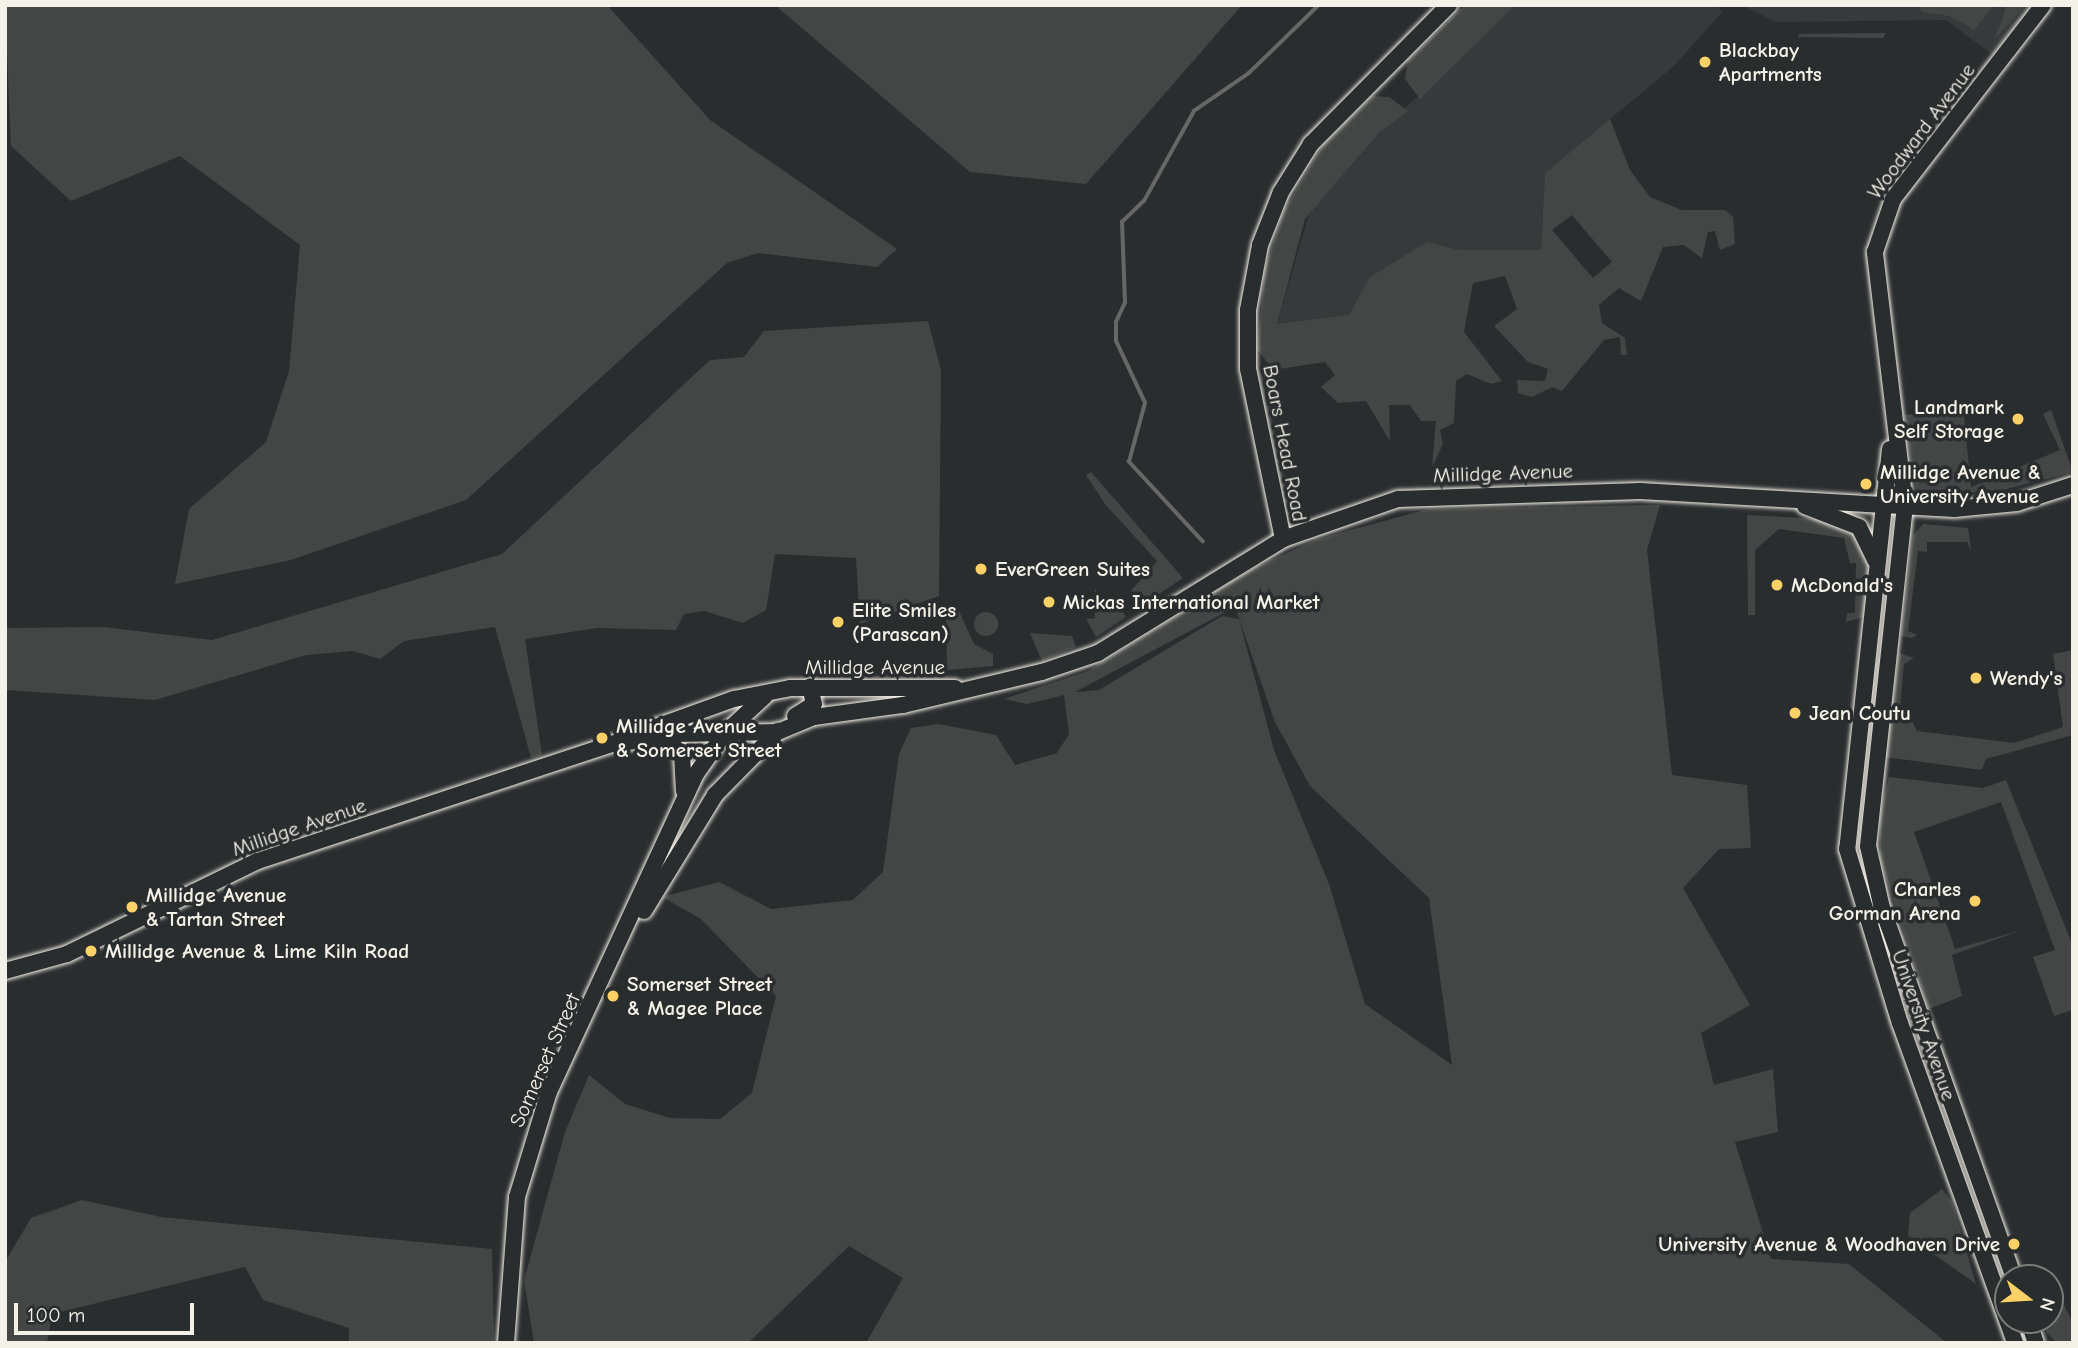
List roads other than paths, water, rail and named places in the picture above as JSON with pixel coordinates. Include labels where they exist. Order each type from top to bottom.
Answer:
[{"type":"main road","name":"Boars Head Road","points":[[1283,539],[1248,369],[1248,310],[1260,245],[1281,192],[1311,144],[1449,5]]},
{"type":"main road","name":"Woodward Avenue","points":[[1905,505],[1892,422],[1875,252],[1884,216],[2043,5]]},
{"type":"main road","name":"Woodward Avenue","points":[[1885,503],[1892,422]]},
{"type":"main road","name":"Millidge Avenue","points":[[616,744],[660,735],[778,732],[814,717],[975,689],[1098,653],[1283,539],[1361,508],[1411,497],[1758,496],[1905,505],[1997,507],[2073,485]]},
{"type":"main road","points":[[1758,496],[1852,522],[1870,541],[1877,572]]},
{"type":"main road","name":"University Avenue","points":[[1885,503],[1846,816],[1850,867],[2015,1343]]},
{"type":"main road","name":"University Avenue","points":[[1905,505],[1868,846],[1881,904],[2009,1264]]},
{"type":"main road","name":"Millidge Avenue","points":[[5,971],[67,954],[258,861],[616,744],[734,699],[810,686],[975,689]]},
{"type":"main road","name":"Somerset Street","points":[[613,964],[715,795],[778,732],[814,704],[810,686]]},
{"type":"main road","name":"Somerset Street","points":[[506,1343],[513,1222],[523,1167],[549,1092],[613,964],[682,804],[724,734],[769,693]]},
{"type":"main road","points":[[660,735],[676,744],[686,765],[682,804]]},
{"type":"waterway","points":[[1203,542],[1129,462],[1145,403],[1116,341],[1116,322],[1125,303],[1122,222],[1144,201],[1194,111],[1249,73],[1319,5]]},
{"type":"place","name":"Blackbay Apartments","points":[[1705,62]]},
{"type":"place","name":"Landmark Self Storage","points":[[2018,419]]},
{"type":"place","name":"Millidge Avenue & University Avenue","points":[[1866,484]]},
{"type":"place","name":"EverGreen Suites","points":[[981,569]]},
{"type":"place","name":"McDonald's","points":[[1777,585]]},
{"type":"place","name":"Mickas International Market","points":[[1049,602]]},
{"type":"place","name":"Elite Smiles (Parascan)","points":[[838,622]]},
{"type":"place","name":"Wendy's","points":[[1976,678]]},
{"type":"place","name":"Jean Coutu","points":[[1795,713]]},
{"type":"place","name":"Millidge Avenue & Somerset Street","points":[[602,738]]},
{"type":"place","name":"Charles Gorman Arena","points":[[1975,901]]},
{"type":"place","name":"Millidge Avenue & Tartan Street","points":[[132,907]]},
{"type":"place","name":"Millidge Avenue & Lime Kiln Road","points":[[91,951]]},
{"type":"place","name":"Somerset Street & Magee Place","points":[[613,996]]},
{"type":"place","name":"University Avenue & Woodhaven Drive","points":[[2014,1244]]}]
